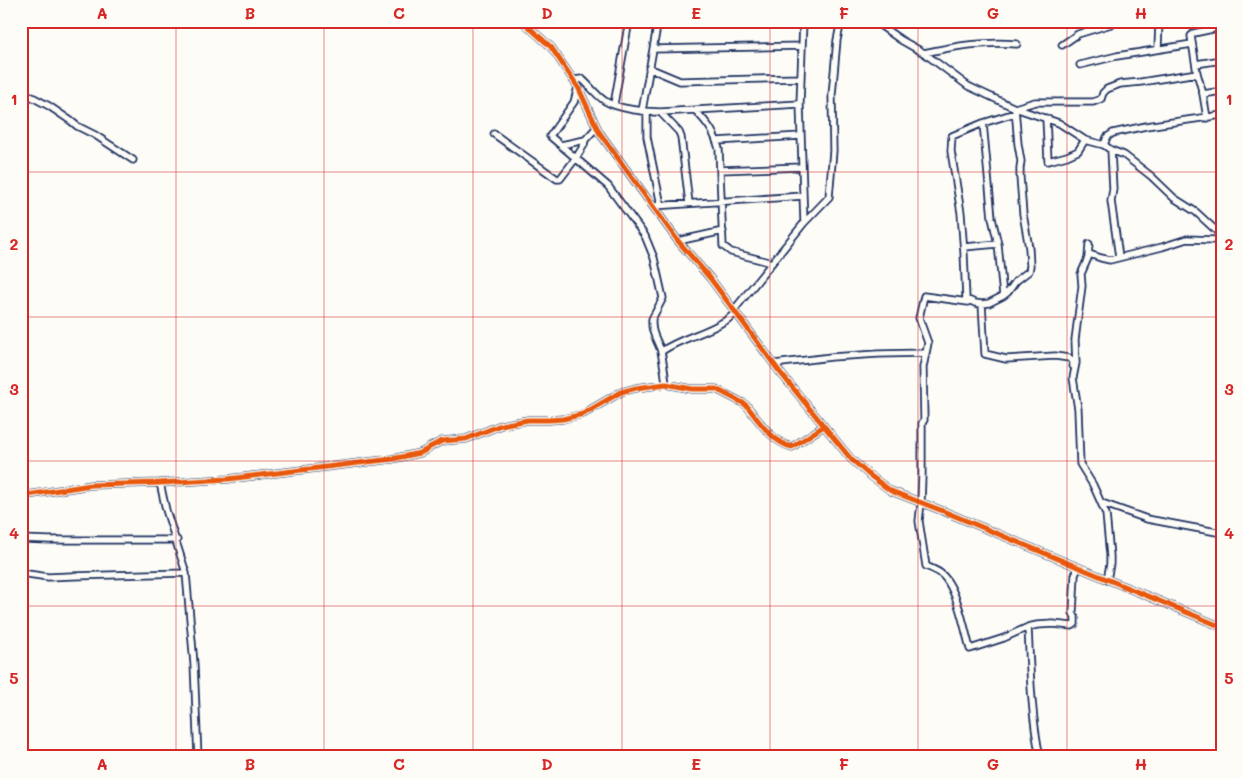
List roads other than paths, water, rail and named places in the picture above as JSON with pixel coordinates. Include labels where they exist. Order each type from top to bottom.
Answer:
[{"type":"street","points":[[522,21],[551,47],[578,87],[599,132],[678,241],[710,278],[774,364],[824,426],[851,459],[868,474],[891,491],[1222,628]]},
{"type":"street","points":[[614,104],[629,21]]},
{"type":"street","points":[[658,21],[644,111],[647,137],[661,205]]},
{"type":"street","points":[[803,21],[800,104],[804,223]]},
{"type":"street","points":[[661,352],[673,343],[725,322],[804,223],[828,197],[833,152],[832,94],[837,40],[841,21]]},
{"type":"street","points":[[874,21],[924,53],[968,86],[1015,110],[1059,122],[1085,140],[1104,145],[1110,150],[1124,154],[1174,198],[1196,212],[1222,236]]},
{"type":"street","points":[[1062,45],[1078,34],[1113,23],[1127,21]]},
{"type":"street","points":[[1146,21],[1158,22],[1158,50]]},
{"type":"street","points":[[1207,118],[1197,73],[1192,36],[1194,33],[1222,26]]},
{"type":"street","points":[[924,53],[985,42],[1018,44]]},
{"type":"street","points":[[1080,65],[1117,56],[1192,44]]},
{"type":"street","points":[[653,49],[802,46]]},
{"type":"street","points":[[1196,64],[1222,60]]},
{"type":"street","points":[[650,68],[680,81],[801,78]]},
{"type":"street","points":[[978,303],[966,299],[964,247],[961,213],[951,151],[952,136],[1035,102],[1093,102],[1102,98],[1103,93],[1107,89],[1120,84],[1197,73]]},
{"type":"street","points":[[573,80],[582,79],[606,101],[644,111],[660,112],[800,104]]},
{"type":"street","points":[[578,87],[574,102],[550,135],[608,186],[645,236],[654,258],[663,298],[652,319],[652,323],[654,335],[661,352],[666,384]]},
{"type":"street","points":[[21,91],[49,106],[77,126],[95,134],[133,160]]},
{"type":"street","points":[[1203,94],[1222,91]]},
{"type":"street","points":[[695,110],[709,125],[719,149],[723,246],[731,252],[772,263]]},
{"type":"street","points":[[1015,110],[1021,161],[1023,214],[1030,266],[1029,271],[1016,281],[1008,292],[989,303],[924,296],[919,318],[928,343],[923,367],[924,420],[922,423],[919,521],[926,566],[940,573],[948,581],[954,593],[970,649],[1004,638],[1028,627],[1053,624],[1072,626],[1075,624],[1075,617],[1072,613],[1075,575],[1078,568]]},
{"type":"street","points":[[660,112],[681,137],[689,203]]},
{"type":"street","points":[[1104,145],[1107,137],[1113,134],[1146,126],[1222,116]]},
{"type":"street","points":[[1046,118],[1048,161],[1078,151],[1085,140]]},
{"type":"street","points":[[983,123],[992,218],[998,244],[1003,296]]},
{"type":"street","points":[[561,146],[584,140],[597,127]]},
{"type":"street","points":[[494,134],[557,179],[562,178],[576,158],[584,145],[584,140]]},
{"type":"street","points":[[717,141],[801,136]]},
{"type":"street","points":[[1110,150],[1113,189],[1111,201],[1119,256]]},
{"type":"street","points":[[720,170],[802,166]]},
{"type":"street","points":[[653,206],[803,196]]},
{"type":"street","points":[[678,241],[723,231]]},
{"type":"street","points":[[1089,254],[1110,260],[1187,239],[1215,240],[1222,247]]},
{"type":"street","points":[[964,247],[998,244]]},
{"type":"street","points":[[1073,378],[1076,363],[1075,340],[1082,286],[1081,274],[1089,254],[1089,244]]},
{"type":"street","points":[[978,303],[985,354],[1006,359],[1055,356],[1069,358],[1073,361],[1073,378],[1078,409],[1080,464],[1093,485],[1106,514],[1110,540],[1110,564],[1107,580]]},
{"type":"street","points":[[774,364],[831,357],[878,354],[926,354]]},
{"type":"street","points":[[21,496],[91,485],[228,479],[392,459],[420,453],[442,441],[466,439],[501,425],[583,414],[604,401],[630,389],[666,384],[722,392],[743,403],[765,430],[786,446],[792,447],[824,426]]},
{"type":"street","points":[[160,483],[166,510],[186,572],[194,664],[198,757]]},
{"type":"street","points":[[1102,503],[1147,520],[1222,533]]},
{"type":"street","points":[[21,538],[49,540],[177,540]]},
{"type":"street","points":[[21,572],[57,577],[186,572]]},
{"type":"street","points":[[1028,627],[1031,682],[1040,757]]}]
